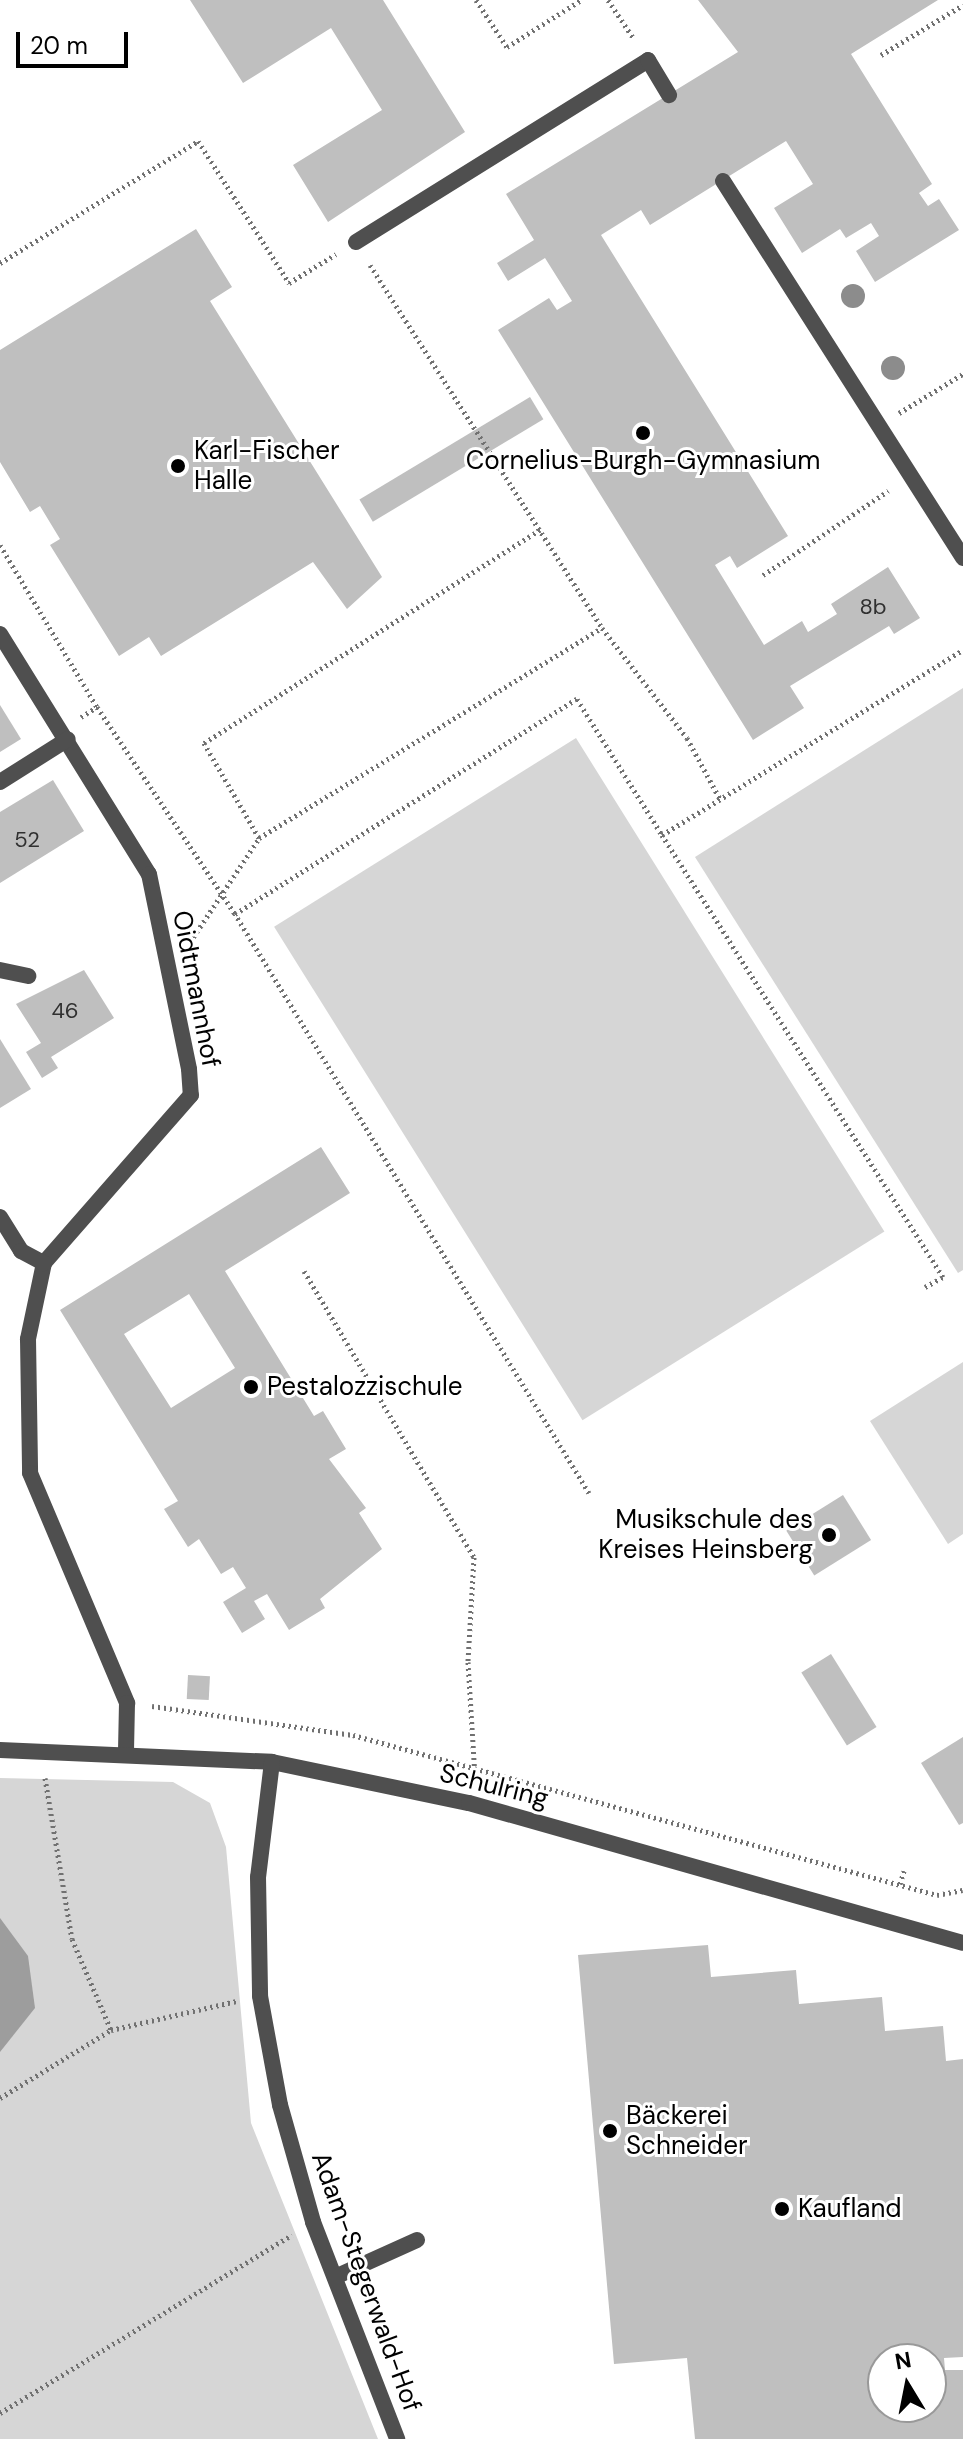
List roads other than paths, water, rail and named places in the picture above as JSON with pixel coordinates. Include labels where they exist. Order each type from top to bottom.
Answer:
[{"type":"street","points":[[356,242],[648,60],[669,95]]},
{"type":"street","points":[[723,181],[963,558]]},
{"type":"street","name":"Oidtmannhof","points":[[0,634],[149,874],[170,967],[191,1095],[44,1263]]},
{"type":"street","points":[[0,782],[64,734]]},
{"type":"street","points":[[0,970],[28,976]]},
{"type":"street","points":[[0,1217],[21,1251],[44,1263],[24,1383],[30,1473],[127,1703],[126,1752]]},
{"type":"street","name":"Schulring","points":[[0,1750],[126,1752],[272,1762],[469,1803],[963,1943]]},
{"type":"street","name":"Adam-Stegerwald-Hof","points":[[272,1762],[258,1877],[260,1996],[313,2222],[397,2439]]},
{"type":"street","points":[[335,2277],[417,2240]]},
{"type":"place","name":"Cornelius-Burgh-Gymnasium","points":[[643,433]]},
{"type":"place","name":"Karl-Fischer Halle","points":[[178,466]]},
{"type":"place","name":"Pestalozzischule","points":[[251,1387]]},
{"type":"place","name":"Musikschule des Kreises Heinsberg","points":[[829,1535]]},
{"type":"place","name":"Bäckerei Schneider","points":[[610,2131]]},
{"type":"place","name":"Kaufland","points":[[782,2209]]}]
